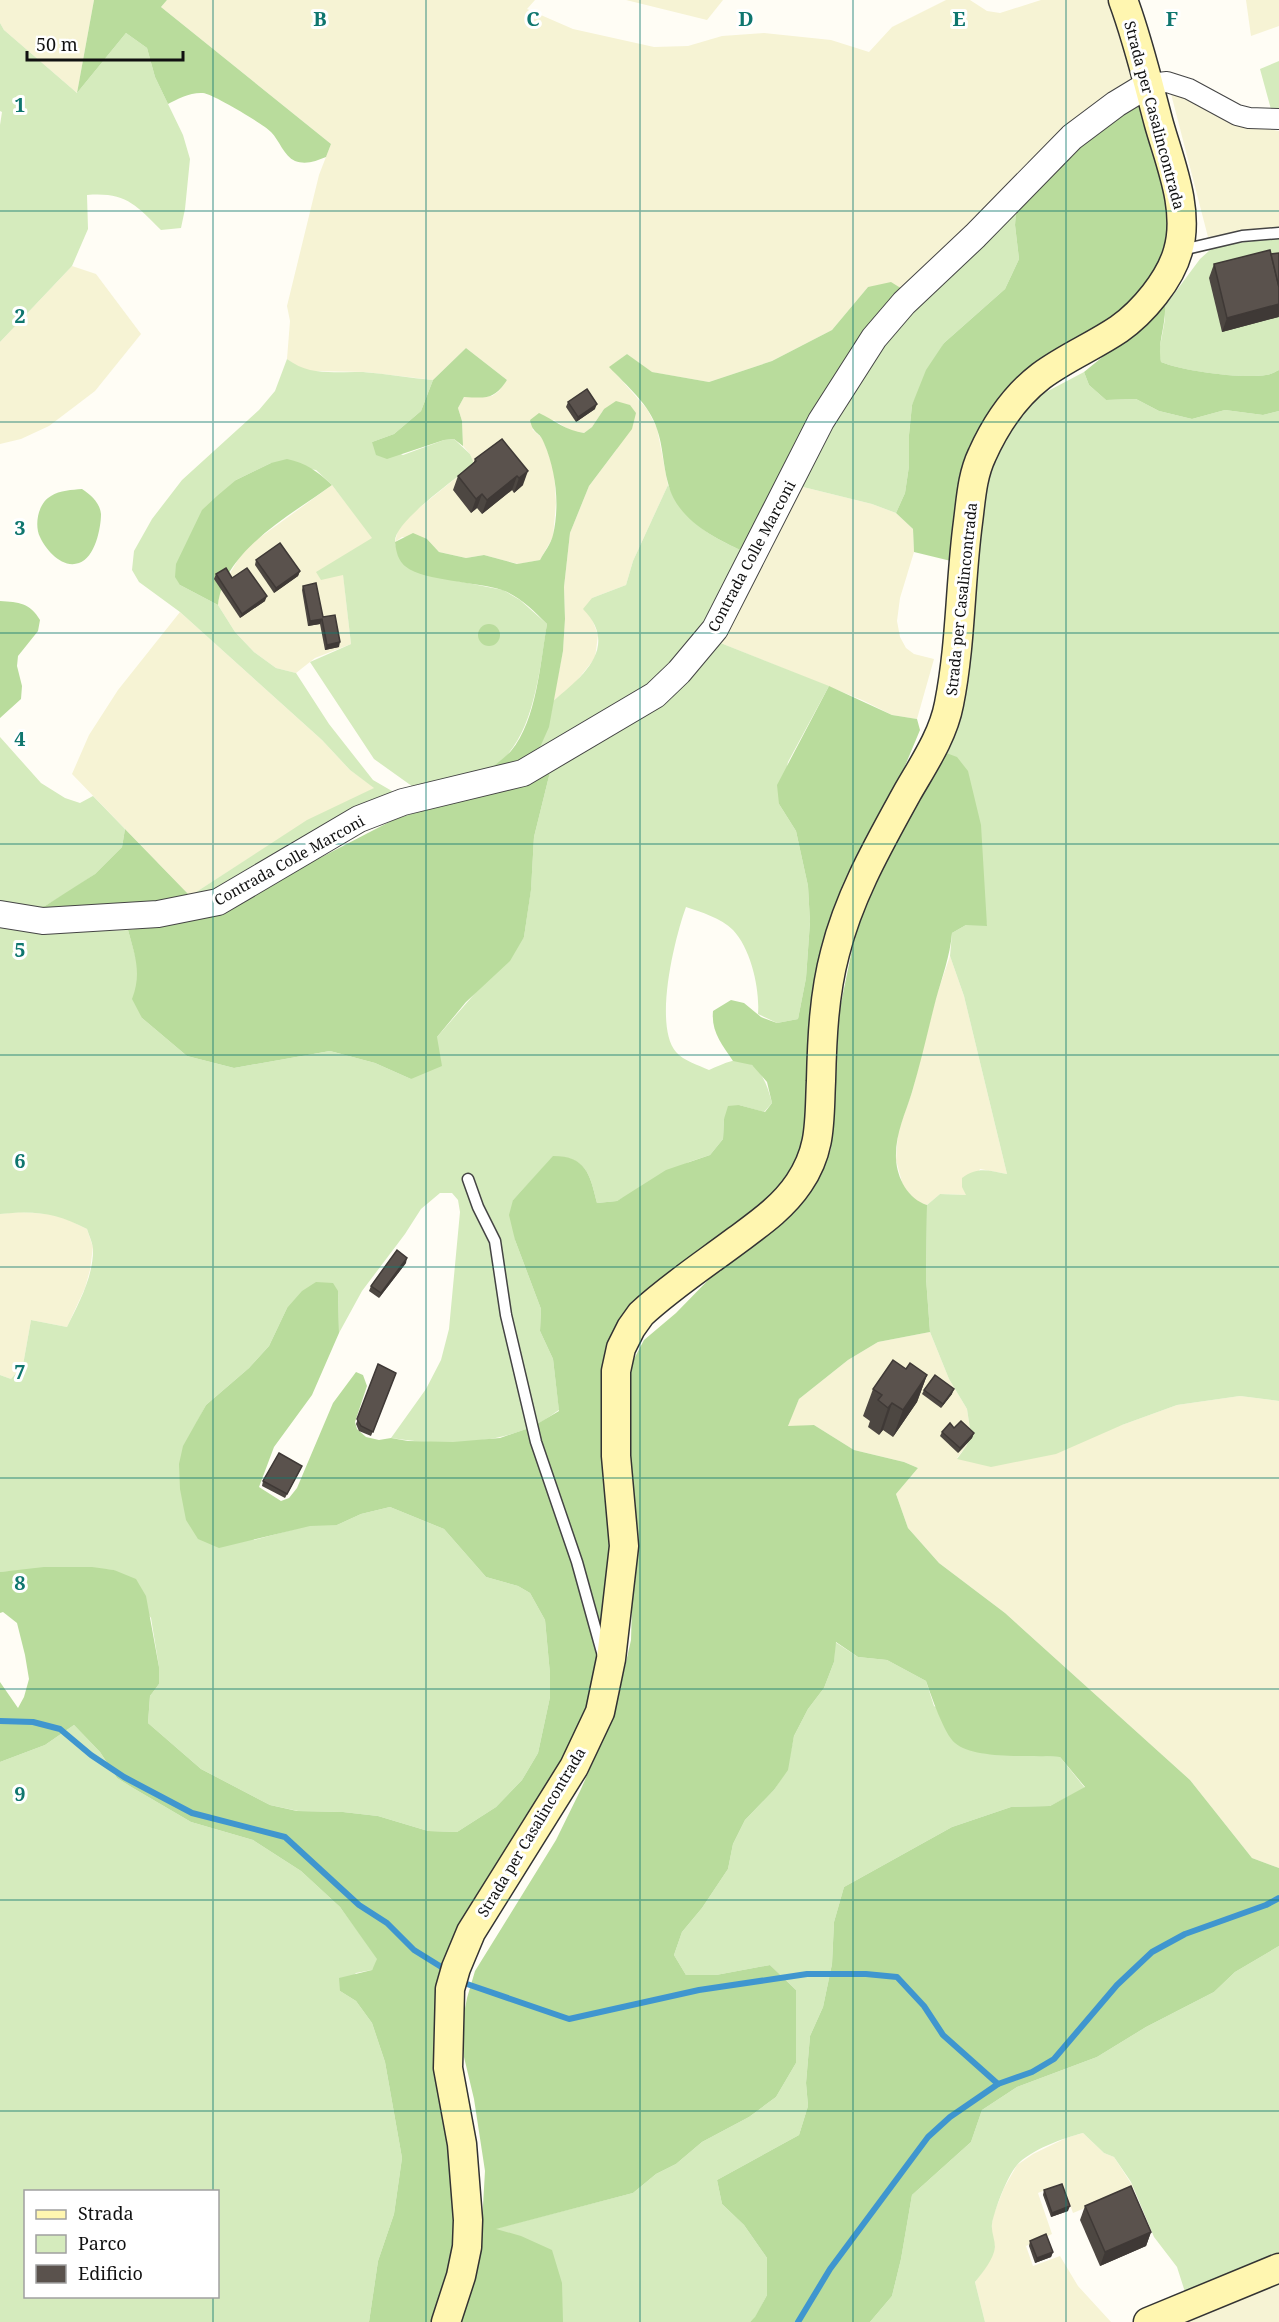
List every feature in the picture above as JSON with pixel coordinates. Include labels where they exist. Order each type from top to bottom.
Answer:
[{"type":"main road","name":"Strada per Casalincontrada","points":[[447,2322],[467,2247],[468,2220],[462,2144],[448,2068],[450,1989],[471,1932],[573,1767],[600,1712],[608,1674],[624,1546],[616,1456],[616,1371],[621,1348],[630,1328],[653,1303],[782,1205],[798,1184],[811,1161],[820,1132],[826,995],[834,955],[864,874],[937,740],[950,704],[961,618],[965,547],[974,474],[979,461],[1008,410],[1022,393],[1053,368],[1120,328],[1132,318],[1162,284],[1179,251],[1182,214],[1178,193],[1149,84],[1123,0]]},
{"type":"main road","points":[[1148,2322],[1279,2268]]},
{"type":"street","points":[[1149,84],[1167,82],[1188,89],[1237,115],[1249,118],[1279,119]]},
{"type":"street","name":"Contrada Colle Marconi","points":[[0,914],[43,921],[158,914],[218,902],[359,819],[403,802],[524,773],[655,695],[680,672],[715,629],[821,422],[874,338],[904,303],[975,236],[1072,137],[1116,104],[1149,84]]},
{"type":"lane","points":[[1179,251],[1242,236],[1279,233]]},
{"type":"lane","points":[[468,1179],[478,1207],[495,1240],[506,1315],[536,1442],[577,1562],[608,1674]]},
{"type":"shaded area","points":[[0,0],[94,0],[77,93],[4,30],[0,23]]},
{"type":"shaded area","points":[[167,0],[535,0],[527,9],[573,29],[654,47],[688,46],[722,36],[764,33],[831,40],[869,52],[892,27],[946,0],[970,0],[987,11],[1000,13],[1041,0],[1113,0],[1140,73],[907,292],[868,287],[832,330],[772,361],[709,382],[651,372],[627,354],[610,367],[647,409],[657,428],[668,485],[633,561],[626,585],[592,598],[592,619],[598,635],[595,658],[572,687],[553,701],[563,651],[564,587],[570,533],[589,486],[617,449],[604,409],[592,427],[584,433],[571,431],[554,420],[532,429],[543,439],[554,469],[556,503],[553,537],[540,560],[518,564],[484,555],[466,558],[439,552],[427,539],[402,537],[395,542],[398,530],[408,517],[473,464],[470,454],[463,446],[462,421],[458,408],[464,397],[492,396],[507,380],[466,348],[433,380],[365,372],[310,371],[299,368],[287,359],[290,321],[287,306],[319,175],[331,144],[161,7]]},
{"type":"shaded area","points":[[626,0],[723,0],[707,20]]},
{"type":"shaded area","points":[[1246,0],[1279,0],[1279,26],[1251,36]]},
{"type":"shaded area","points":[[1169,86],[1236,123],[1279,131],[1279,227],[1208,237]]},
{"type":"shaded area","points":[[72,266],[96,274],[141,334],[95,391],[49,426],[21,439],[0,444],[0,342]]},
{"type":"shaded area","points":[[332,485],[373,538],[343,574],[351,644],[315,658],[296,673],[276,668],[254,652],[235,632],[218,605],[219,592],[239,558],[251,544]]},
{"type":"shaded area","points":[[795,485],[872,504],[896,513],[913,529],[914,552],[900,598],[897,621],[900,637],[906,648],[914,654],[934,659],[917,719],[892,715],[862,700],[713,640]]},
{"type":"shaded area","points":[[180,612],[322,740],[350,770],[375,788],[307,821],[190,896],[72,774],[89,735],[118,690]]},
{"type":"shaded area","points":[[950,956],[964,996],[1007,1174],[980,1169],[966,1195],[940,1194],[927,1205],[917,1202],[903,1186],[896,1160],[898,1132],[912,1092],[937,994]]},
{"type":"shaded area","points":[[20,1212],[49,1214],[67,1219],[87,1229],[93,1247],[85,1288],[67,1327],[31,1320],[23,1365],[11,1379],[0,1375],[0,1214]]},
{"type":"shaded area","points":[[930,1332],[949,1379],[967,1409],[970,1429],[967,1445],[957,1458],[1122,1425],[1177,1405],[1240,1396],[1279,1401],[1279,1868],[1252,1858],[1190,1780],[1005,1613],[939,1563],[908,1528],[896,1494],[918,1468],[904,1462],[854,1450],[814,1425],[787,1427],[799,1399],[848,1360],[878,1342]]},
{"type":"shaded area","points":[[1083,2133],[1104,2153],[1114,2157],[1134,2188],[1073,2213],[1062,2183],[1038,2193],[1052,2234],[1026,2246],[1033,2266],[1060,2256],[1078,2286],[1111,2322],[985,2322],[975,2282],[986,2267],[995,2247],[991,2231],[993,2216],[1004,2188],[1017,2165],[1033,2154],[1066,2138]]},
{"type":"shaded area","points":[[1279,2277],[1279,2322],[1170,2322]]},
{"type":"green space","points":[[94,0],[167,0],[161,7],[331,144],[326,157],[307,163],[291,159],[274,135],[266,128],[217,98],[203,93],[180,98],[168,104],[155,77],[147,48],[126,33],[77,93]]},
{"type":"green space","points":[[0,23],[4,30],[77,93],[126,33],[147,48],[155,77],[183,135],[190,159],[181,228],[161,230],[144,213],[120,198],[87,195],[88,229],[72,266],[0,342],[0,125],[2,112],[0,111]]},
{"type":"green space","points":[[1279,61],[1279,114],[1272,113],[1260,69]]},
{"type":"green space","points":[[1139,101],[1172,221],[1163,258],[1132,306],[1005,409],[951,561],[914,552],[913,529],[896,513],[905,493],[909,466],[912,405],[926,370],[944,343],[1005,289],[1019,259],[1015,225],[1017,199],[1091,134]]},
{"type":"green space","points":[[1017,199],[1015,225],[1019,259],[1005,289],[944,343],[912,405],[909,466],[905,493],[896,513],[872,504],[795,485],[883,335]]},
{"type":"green space","points":[[1279,238],[1279,370],[1268,375],[1228,375],[1197,371],[1161,362],[1159,352],[1165,306],[1200,259],[1210,250],[1222,245]]},
{"type":"green space","points":[[891,282],[907,292],[743,551],[697,525],[679,507],[672,495],[654,420],[637,396],[609,367],[627,354],[652,372],[709,382],[772,361],[832,330],[868,287]]},
{"type":"green space","points":[[1165,306],[1160,348],[1161,362],[1197,371],[1228,375],[1268,375],[1279,370],[1279,411],[1263,415],[1225,410],[1192,419],[1159,411],[1136,399],[1106,400],[1089,385],[1084,372]]},
{"type":"green space","points":[[466,348],[507,380],[498,391],[489,396],[464,397],[458,408],[462,421],[463,446],[454,439],[444,440],[387,459],[376,455],[372,442],[394,434],[421,411],[433,380]]},
{"type":"green space","points":[[287,359],[296,365],[314,371],[363,372],[433,380],[421,411],[394,434],[372,442],[403,455],[444,440],[454,439],[470,454],[474,464],[428,500],[405,522],[395,541],[396,547],[406,567],[437,577],[503,590],[520,600],[547,624],[541,664],[524,728],[514,746],[501,762],[477,776],[423,794],[374,759],[310,662],[351,644],[343,575],[321,580],[316,572],[372,538],[332,485],[316,470],[271,463],[236,480],[180,585],[218,605],[235,632],[254,652],[276,668],[296,673],[329,724],[373,780],[404,798],[232,890],[190,896],[307,820],[374,788],[350,770],[322,740],[180,612],[139,582],[132,570],[134,551],[152,519],[182,480],[259,410],[275,391]]},
{"type":"green space","points":[[1084,372],[1089,385],[1106,400],[1136,399],[1159,411],[1192,419],[1225,410],[1263,415],[1279,411],[1279,1401],[1240,1396],[1177,1405],[1122,1425],[1056,1454],[991,1467],[957,1459],[967,1445],[970,1429],[967,1409],[949,1379],[930,1332],[926,1278],[927,1205],[940,1194],[966,1195],[962,1187],[962,1178],[973,1172],[984,1170],[1007,1174],[964,996],[950,956],[952,933],[966,925],[987,925],[941,751],[972,547],[991,462],[1031,400]]},
{"type":"green space","points":[[616,401],[630,405],[636,413],[632,429],[589,486],[570,533],[564,587],[563,651],[549,727],[541,745],[529,760],[486,772],[511,751],[527,724],[536,690],[547,624],[532,609],[502,590],[415,572],[401,562],[395,542],[413,533],[427,539],[439,552],[466,558],[484,555],[517,564],[540,560],[553,535],[556,488],[548,454],[530,420],[539,413],[566,428],[584,433],[592,427],[604,409]]},
{"type":"green space","points":[[287,459],[311,468],[332,485],[279,522],[246,551],[233,567],[223,585],[218,605],[180,585],[175,577],[176,564],[202,510],[236,480],[271,463]]},
{"type":"green space","points":[[668,485],[682,508],[699,526],[743,551],[725,590],[693,640],[656,685],[529,760],[546,733],[553,701],[575,682],[593,660],[598,636],[594,623],[583,609],[592,598],[626,585],[633,561]]},
{"type":"green space","points":[[82,489],[99,506],[100,527],[89,555],[85,560],[73,564],[61,561],[50,553],[38,532],[38,515],[43,504],[51,496],[62,491]]},
{"type":"green space","points":[[0,601],[28,607],[40,620],[38,631],[18,656],[17,666],[22,686],[21,699],[0,718]]},
{"type":"green space","points":[[489,624],[497,627],[500,635],[497,643],[489,646],[481,643],[478,635],[481,627]]},
{"type":"green space","points":[[713,640],[829,686],[788,762],[779,804],[796,831],[808,886],[810,922],[806,978],[798,1019],[777,1023],[758,1014],[756,981],[749,958],[739,938],[723,922],[686,907],[668,981],[666,1022],[669,1039],[676,1052],[709,1070],[732,1061],[749,1063],[760,1073],[772,1103],[764,1112],[739,1105],[724,1119],[723,1139],[710,1155],[689,1162],[617,1201],[597,1203],[589,1175],[580,1163],[553,1157],[513,1200],[515,1240],[541,1309],[540,1331],[553,1359],[559,1410],[538,1424],[515,1433],[462,1442],[425,1442],[391,1438],[426,1389],[441,1360],[449,1329],[460,1212],[458,1200],[452,1193],[440,1193],[421,1209],[362,1291],[339,1333],[338,1291],[287,1308],[269,1346],[249,1368],[206,1405],[197,1422],[254,1540],[310,1525],[337,1525],[361,1514],[390,1507],[444,1529],[486,1577],[518,1586],[530,1593],[545,1620],[550,1674],[550,1697],[538,1753],[522,1780],[496,1807],[457,1832],[428,1831],[378,1816],[343,1812],[298,1811],[270,1805],[201,1769],[148,1723],[150,1696],[159,1684],[159,1667],[151,1618],[114,1570],[68,1567],[0,1572],[0,1375],[11,1379],[23,1365],[31,1320],[67,1327],[88,1279],[93,1248],[87,1229],[66,1219],[24,1212],[0,1214],[0,924],[68,932],[128,930],[137,962],[142,1018],[187,1056],[234,1068],[330,1051],[375,1063],[411,1079],[437,1037],[524,937],[531,889],[534,837],[551,768]]},
{"type":"green space","points":[[829,686],[892,715],[917,719],[920,730],[890,802],[854,870],[806,1143],[782,1188],[633,1307],[613,1546],[600,1657],[589,1708],[564,1761],[461,1927],[451,2145],[456,2245],[435,2322],[369,2322],[378,2261],[394,2214],[402,2158],[385,2062],[372,2023],[356,2001],[340,1991],[339,1978],[372,1970],[377,1959],[340,1907],[301,1871],[253,1840],[191,1822],[117,1778],[100,1752],[74,1725],[45,1745],[0,1762],[0,1682],[18,1708],[29,1679],[17,1623],[3,1612],[0,1613],[0,1572],[44,1567],[92,1567],[114,1570],[136,1579],[146,1596],[159,1667],[159,1684],[150,1696],[148,1723],[201,1769],[270,1805],[297,1811],[343,1812],[378,1816],[428,1831],[457,1832],[496,1807],[522,1780],[538,1753],[550,1697],[545,1620],[530,1593],[518,1586],[486,1577],[444,1529],[390,1507],[361,1514],[337,1525],[310,1526],[219,1548],[198,1539],[186,1520],[180,1489],[179,1464],[183,1446],[206,1405],[249,1368],[269,1346],[287,1308],[302,1291],[316,1282],[333,1283],[338,1291],[339,1333],[312,1395],[274,1447],[259,1487],[281,1501],[289,1498],[297,1488],[333,1403],[356,1372],[363,1375],[367,1386],[355,1422],[357,1429],[366,1437],[379,1440],[391,1438],[408,1441],[453,1442],[500,1438],[532,1427],[559,1411],[553,1359],[540,1331],[541,1309],[515,1240],[509,1215],[513,1200],[553,1156],[573,1159],[580,1163],[589,1175],[597,1203],[617,1201],[666,1170],[710,1155],[723,1139],[724,1119],[728,1106],[739,1105],[765,1112],[772,1103],[767,1082],[752,1065],[733,1061],[725,1049],[716,1032],[713,1011],[731,1000],[744,1003],[761,1017],[777,1023],[798,1019],[806,978],[810,922],[808,886],[796,831],[779,804],[777,785]]},
{"type":"green space","points":[[0,737],[41,783],[65,798],[80,803],[93,796],[125,829],[122,847],[95,874],[45,906],[20,909],[0,906]]},
{"type":"green space","points":[[941,751],[957,757],[968,771],[981,825],[987,926],[966,925],[952,933],[948,958],[897,1141],[896,1159],[901,1180],[914,1198],[927,1205],[926,1278],[930,1332],[878,1342],[848,1360],[799,1399],[788,1426],[814,1425],[854,1450],[904,1462],[918,1468],[896,1494],[908,1528],[939,1563],[1005,1613],[1190,1780],[1252,1858],[1279,1868],[1279,1946],[1235,1972],[1214,1992],[1146,2027],[1097,2057],[1017,2087],[982,2110],[971,2142],[912,2195],[892,2296],[870,2322],[750,2322],[767,2295],[767,2258],[744,2225],[722,2204],[717,2180],[799,2135],[808,2106],[806,2083],[810,2036],[823,2007],[832,1964],[834,1922],[844,1887],[952,1827],[1011,1807],[1050,1806],[1085,1787],[1060,1757],[990,1754],[976,1752],[955,1743],[938,1714],[926,1681],[887,1660],[858,1657],[836,1642],[834,1662],[824,1688],[808,1709],[794,1736],[788,1770],[774,1790],[745,1820],[733,1844],[728,1869],[702,1908],[682,1932],[674,1955],[686,1975],[716,1975],[770,1965],[796,1990],[796,2063],[776,2097],[749,2117],[702,2142],[676,2164],[656,2174],[633,2193],[496,2229],[521,2236],[552,2250],[562,2283],[563,2322],[460,2322],[481,2240],[485,2171],[474,2099],[464,2057],[463,2019],[467,1998],[475,1971],[556,1840],[581,1789],[615,1711],[631,1640],[633,1571],[629,1405],[626,1374],[644,1340],[676,1313],[716,1272],[813,1187],[831,1149],[839,1013],[854,940],[874,879]]},
{"type":"green space","points":[[551,768],[534,837],[531,890],[524,937],[510,961],[466,1002],[437,1037],[442,1066],[411,1079],[375,1063],[330,1051],[234,1068],[187,1056],[142,1018],[132,999],[137,973],[128,930],[152,927],[287,875],[393,820]]},
{"type":"green space","points":[[125,829],[190,896],[181,904],[104,909],[20,909],[45,906],[95,874],[122,847]]},
{"type":"green space","points":[[835,1642],[858,1657],[887,1660],[926,1681],[934,1706],[1026,1755],[1060,1757],[1085,1788],[1050,1806],[1011,1807],[952,1827],[844,1887],[834,1922],[832,1964],[823,2007],[810,2036],[806,2083],[808,2106],[799,2135],[717,2180],[722,2204],[744,2225],[767,2258],[767,2295],[755,2318],[750,2322],[563,2322],[494,2229],[633,2193],[656,2174],[676,2164],[702,2142],[749,2117],[776,2097],[796,2063],[796,1990],[770,1965],[716,1975],[686,1975],[674,1955],[682,1932],[702,1908],[728,1869],[733,1844],[745,1820],[774,1790],[787,1770],[794,1736],[808,1709],[824,1688],[834,1662]]},
{"type":"green space","points":[[74,1725],[100,1752],[117,1778],[191,1822],[253,1840],[301,1871],[340,1907],[378,1959],[372,1970],[356,1973],[340,1991],[356,2001],[372,2023],[385,2062],[402,2158],[394,2214],[378,2261],[369,2322],[0,2322],[0,1762],[45,1745]]},
{"type":"green space","points":[[1279,1946],[1279,2254],[1185,2292],[1177,2267],[1154,2237],[1131,2182],[1114,2157],[1104,2153],[1083,2133],[1057,2141],[1030,2154],[1017,2165],[1009,2177],[992,2224],[994,2252],[975,2282],[985,2322],[870,2322],[892,2296],[912,2195],[971,2142],[982,2110],[1017,2087],[1097,2057],[1146,2027],[1214,1992],[1235,1972]]},
{"type":"building","points":[[1270,250],[1279,287],[1279,304],[1227,318],[1214,264]]},
{"type":"building","points":[[1279,253],[1279,287],[1271,254]]},
{"type":"building","points":[[587,389],[597,404],[578,417],[568,402]]},
{"type":"building","points":[[502,439],[528,471],[519,478],[517,476],[487,500],[482,494],[476,499],[458,476],[476,461],[475,459]]},
{"type":"building","points":[[280,543],[300,571],[276,588],[256,560]]},
{"type":"building","points":[[226,568],[232,578],[247,568],[267,596],[242,614],[216,574]]},
{"type":"building","points":[[316,583],[323,617],[335,615],[340,642],[327,645],[322,619],[310,621],[303,586]]},
{"type":"building","points":[[397,1250],[407,1258],[381,1293],[371,1286]]},
{"type":"building","points":[[893,1360],[906,1369],[910,1363],[927,1375],[903,1410],[892,1403],[888,1408],[878,1400],[882,1395],[873,1389]]},
{"type":"building","points":[[378,1364],[396,1373],[373,1432],[361,1426],[357,1419]]},
{"type":"building","points":[[935,1375],[954,1389],[943,1404],[924,1390]]},
{"type":"building","points":[[961,1421],[974,1433],[960,1448],[942,1432],[950,1423],[954,1428]]},
{"type":"building","points":[[279,1453],[302,1466],[287,1494],[263,1481]]},
{"type":"building","points":[[1062,2184],[1070,2206],[1052,2213],[1044,2190]]},
{"type":"building","points":[[1131,2186],[1151,2232],[1105,2252],[1085,2206]]},
{"type":"building","points":[[1046,2234],[1053,2252],[1037,2258],[1030,2241]]},
{"type":"waterway","points":[[0,1721],[33,1722],[60,1729],[91,1755],[124,1777],[192,1813],[285,1837],[359,1905],[387,1923],[414,1950],[443,1968]]},
{"type":"waterway","points":[[467,1984],[569,2019],[699,1990],[807,1974],[866,1974],[897,1977],[924,2006],[943,2035],[998,2084],[1032,2072],[1054,2059],[1117,1985],[1152,1952],[1185,1934],[1266,1905],[1279,1898]]},
{"type":"waterway","points":[[798,2322],[830,2269],[928,2137],[950,2117],[998,2084]]}]
